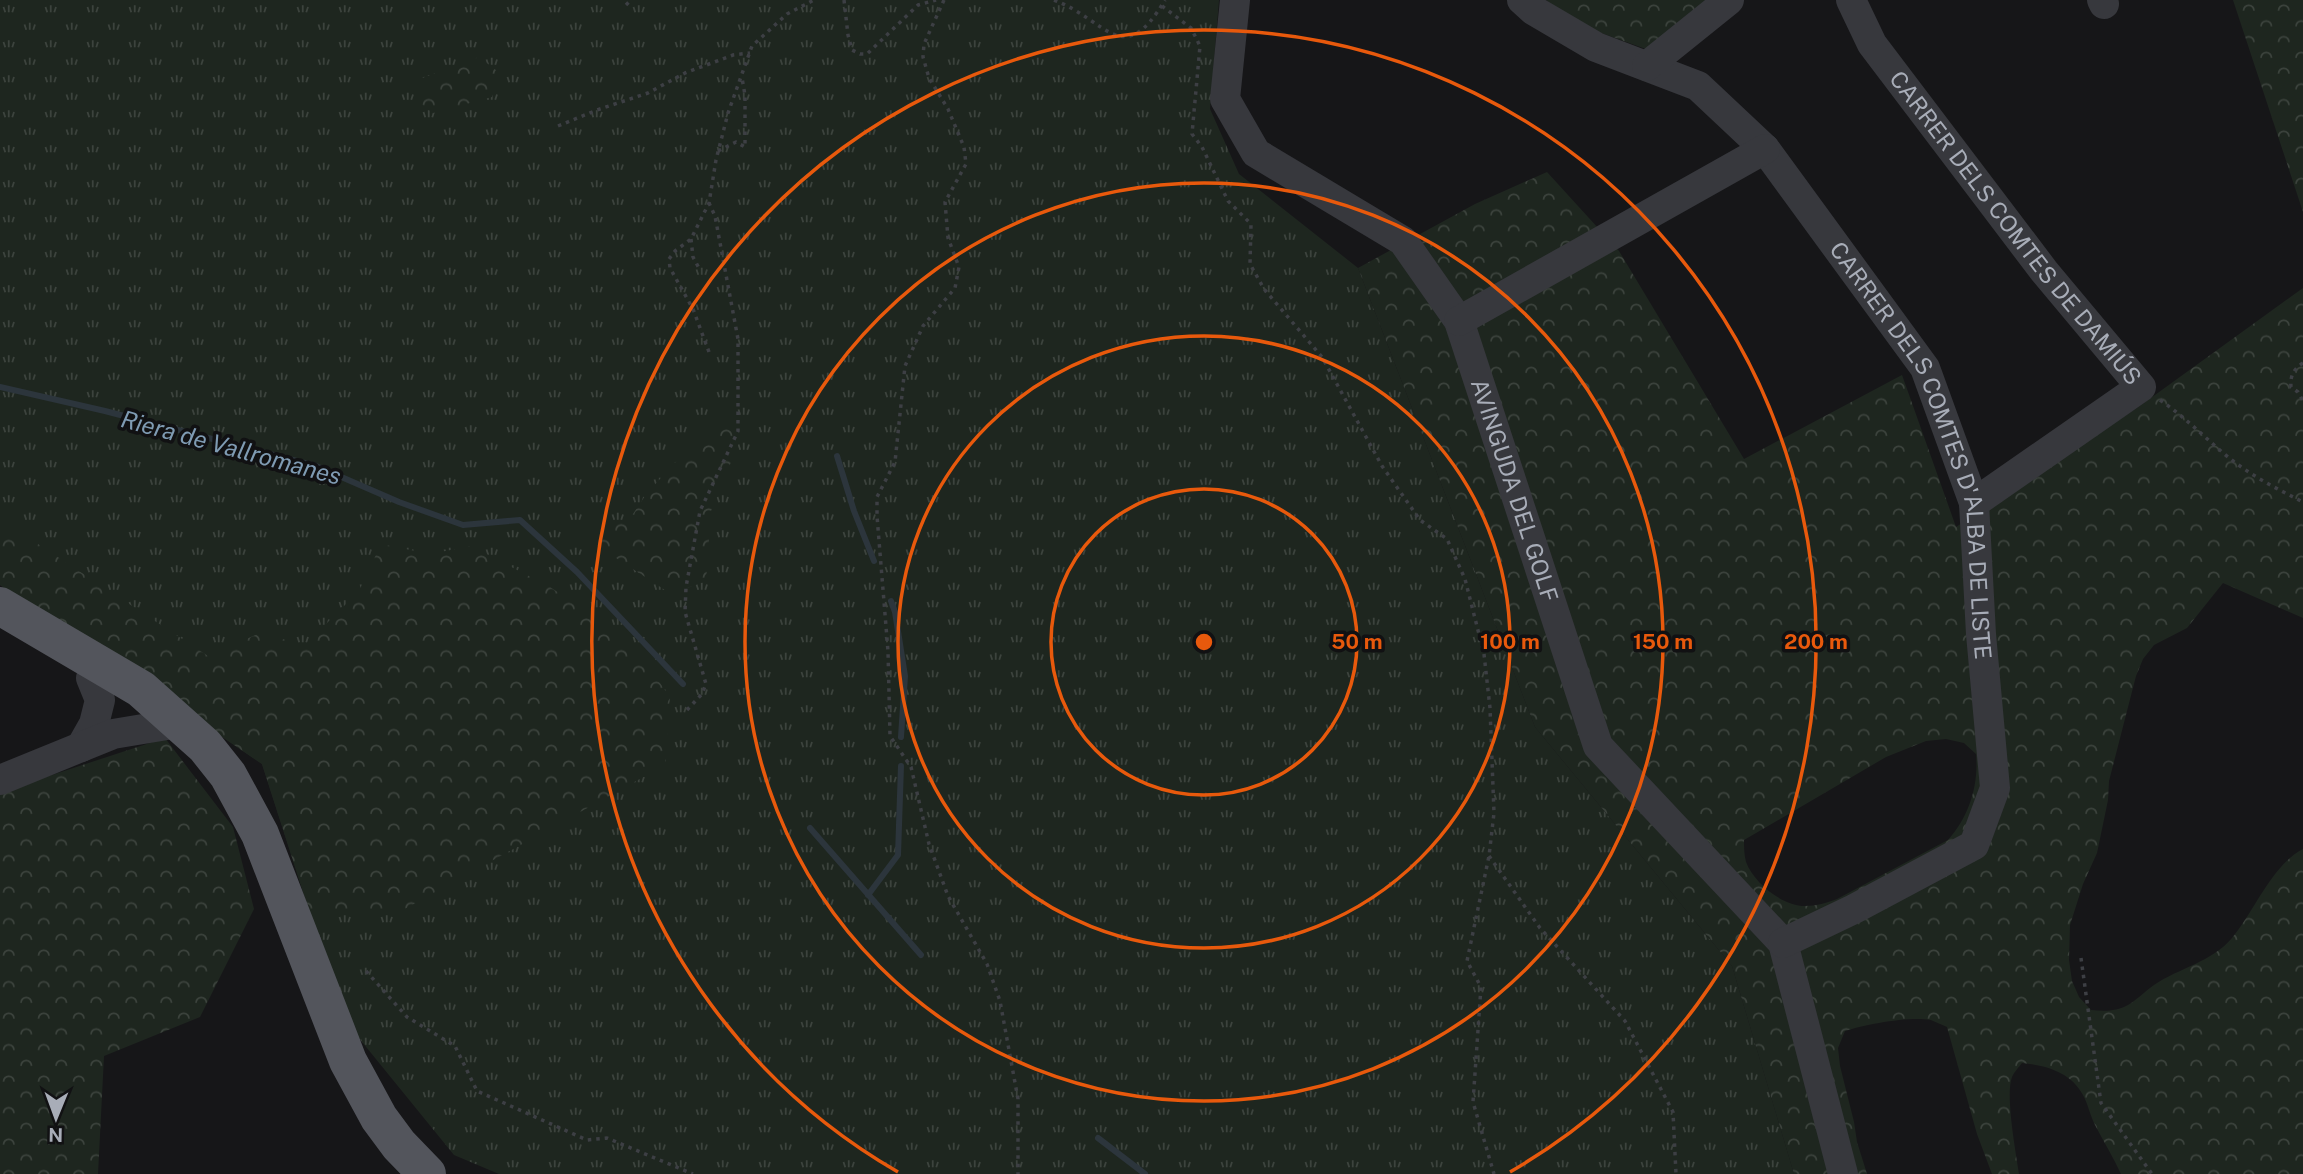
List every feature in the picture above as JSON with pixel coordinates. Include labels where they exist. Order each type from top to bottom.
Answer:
[{"type":"main road","points":[[0,606],[141,689],[205,746],[228,775],[260,834],[348,1061],[379,1118],[399,1145],[427,1174]]},
{"type":"main road","points":[[0,628],[179,723]]},
{"type":"street","name":"AVINGUDA DEL GOLF","points":[[1235,0],[1225,99],[1256,153],[1403,241],[1459,321],[1598,746],[1783,943],[1843,1174]]},
{"type":"street","name":"CARRER DELS COMTES D'ALBA DE LISTE","points":[[1522,0],[1533,10],[1595,47],[1698,86],[1765,149],[1925,368],[1974,503],[1981,634],[1995,788],[1975,845],[1783,943]]},
{"type":"street","points":[[1647,66],[1729,0]]},
{"type":"street","name":"CARRER DELS COMTES DE DAMIÚS","points":[[1851,0],[1872,44],[2044,271],[2141,387],[1974,503]]},
{"type":"street","points":[[1459,321],[1765,149]]},
{"type":"street","points":[[81,747],[93,724],[100,700],[91,678]]},
{"type":"street","points":[[0,780],[113,734],[179,723]]},
{"type":"path","points":[[626,5],[631,0]]},
{"type":"path","points":[[709,352],[693,309],[670,268],[669,259],[691,239],[709,203],[728,113],[752,46],[787,14],[814,0]]},
{"type":"path","points":[[844,0],[852,50],[860,54],[867,54],[918,5],[936,0]]},
{"type":"path","points":[[944,0],[924,44],[923,57],[929,78],[948,109],[964,147],[966,164],[945,202],[948,238],[959,267],[955,288],[923,326],[905,366],[895,462],[877,497],[888,651],[890,736],[911,766],[929,844],[948,896],[987,964],[1000,1001],[1018,1099],[1018,1174]]},
{"type":"path","points":[[1054,0],[1072,7],[1112,35],[1124,38],[1139,33],[1165,0]]},
{"type":"path","points":[[1162,6],[1191,28],[1200,46],[1192,134],[1202,147],[1228,201],[1251,225],[1250,264],[1264,289],[1322,357],[1389,477],[1420,520],[1447,539],[1465,579],[1484,654],[1490,708],[1494,813],[1489,856],[1467,961],[1481,987],[1473,1102],[1494,1174]]},
{"type":"path","points":[[558,126],[649,93],[685,73],[733,55],[750,53]]},
{"type":"path","points":[[718,151],[736,142],[745,147],[745,95],[741,76]]},
{"type":"path","points":[[687,710],[702,694],[706,684],[685,612],[686,587],[700,511],[738,431],[738,339],[715,216],[709,203]]},
{"type":"path","points":[[691,239],[693,257],[699,270]]},
{"type":"path","points":[[2303,363],[2295,369],[2291,383],[2291,387],[2303,401]]},
{"type":"path","points":[[2141,387],[2182,415],[2229,458],[2303,502]]},
{"type":"path","points":[[1489,856],[1540,928],[1625,1020],[1673,1112],[1676,1174]]},
{"type":"path","points":[[2081,958],[2101,1103],[2152,1174]]},
{"type":"path","points":[[366,971],[407,1017],[456,1046],[477,1091],[587,1140],[607,1138],[693,1174]]},
{"type":"green space","points":[[0,0],[1219,0],[1210,109],[1239,174],[1358,268],[1535,727],[1732,966],[1794,1174],[499,1174],[454,1155],[345,1021],[262,764],[0,585]]},
{"type":"green space","points":[[1546,0],[1721,0],[1657,53],[1579,25]]},
{"type":"green space","points":[[2233,0],[2303,0],[2303,212]]},
{"type":"green space","points":[[479,57],[501,74],[492,97],[433,113],[420,103],[417,80]]},
{"type":"green space","points":[[1547,172],[1619,251],[1744,459],[1902,375],[1956,527],[2137,408],[2303,288],[2303,618],[2223,583],[2187,628],[2154,645],[2143,659],[2136,676],[2109,781],[2108,800],[2097,853],[2083,884],[2070,925],[2069,960],[2072,981],[2079,997],[2091,1010],[2119,1009],[2164,979],[2205,959],[2224,946],[2273,877],[2292,856],[2303,849],[2303,1174],[2121,1174],[2078,1087],[2057,1071],[2022,1063],[2015,1071],[2010,1085],[2019,1174],[1992,1174],[1977,1134],[1947,1027],[1931,1020],[1912,1019],[1888,1021],[1845,1031],[1838,1048],[1857,1142],[1867,1174],[1794,1174],[1732,966],[1535,727],[1358,268],[1475,204]],"holes":[[[1946,739],[1964,743],[1976,754],[1976,777],[1967,811],[1948,840],[1837,899],[1814,905],[1796,905],[1778,898],[1762,885],[1750,870],[1745,859],[1744,840],[1886,757],[1926,741]]]},
{"type":"green space","points":[[729,422],[740,440],[711,511],[706,581],[671,594],[581,535],[631,517],[647,493],[708,427]]},
{"type":"green space","points":[[0,519],[208,656],[260,633],[305,645],[359,591],[381,544],[430,554],[471,546],[550,587],[630,641],[670,697],[665,765],[403,910],[311,917],[262,764],[0,585]]},
{"type":"green space","points":[[165,738],[233,827],[254,909],[200,1017],[104,1056],[98,1174],[0,1174],[0,792]]},
{"type":"waterway","name":"Riera de Vallromanes","points":[[0,387],[105,411],[316,466],[399,502],[463,525],[520,520],[577,572],[683,684]]},
{"type":"waterway","points":[[837,456],[854,511],[874,561]]},
{"type":"waterway","points":[[891,601],[905,676],[901,737]]},
{"type":"waterway","points":[[868,895],[898,855],[901,766]]},
{"type":"waterway","name":"Riera de Vallromanes","points":[[810,828],[921,955]]},
{"type":"waterway","name":"Riera de Vallromanes","points":[[1098,1138],[1145,1174]]}]
